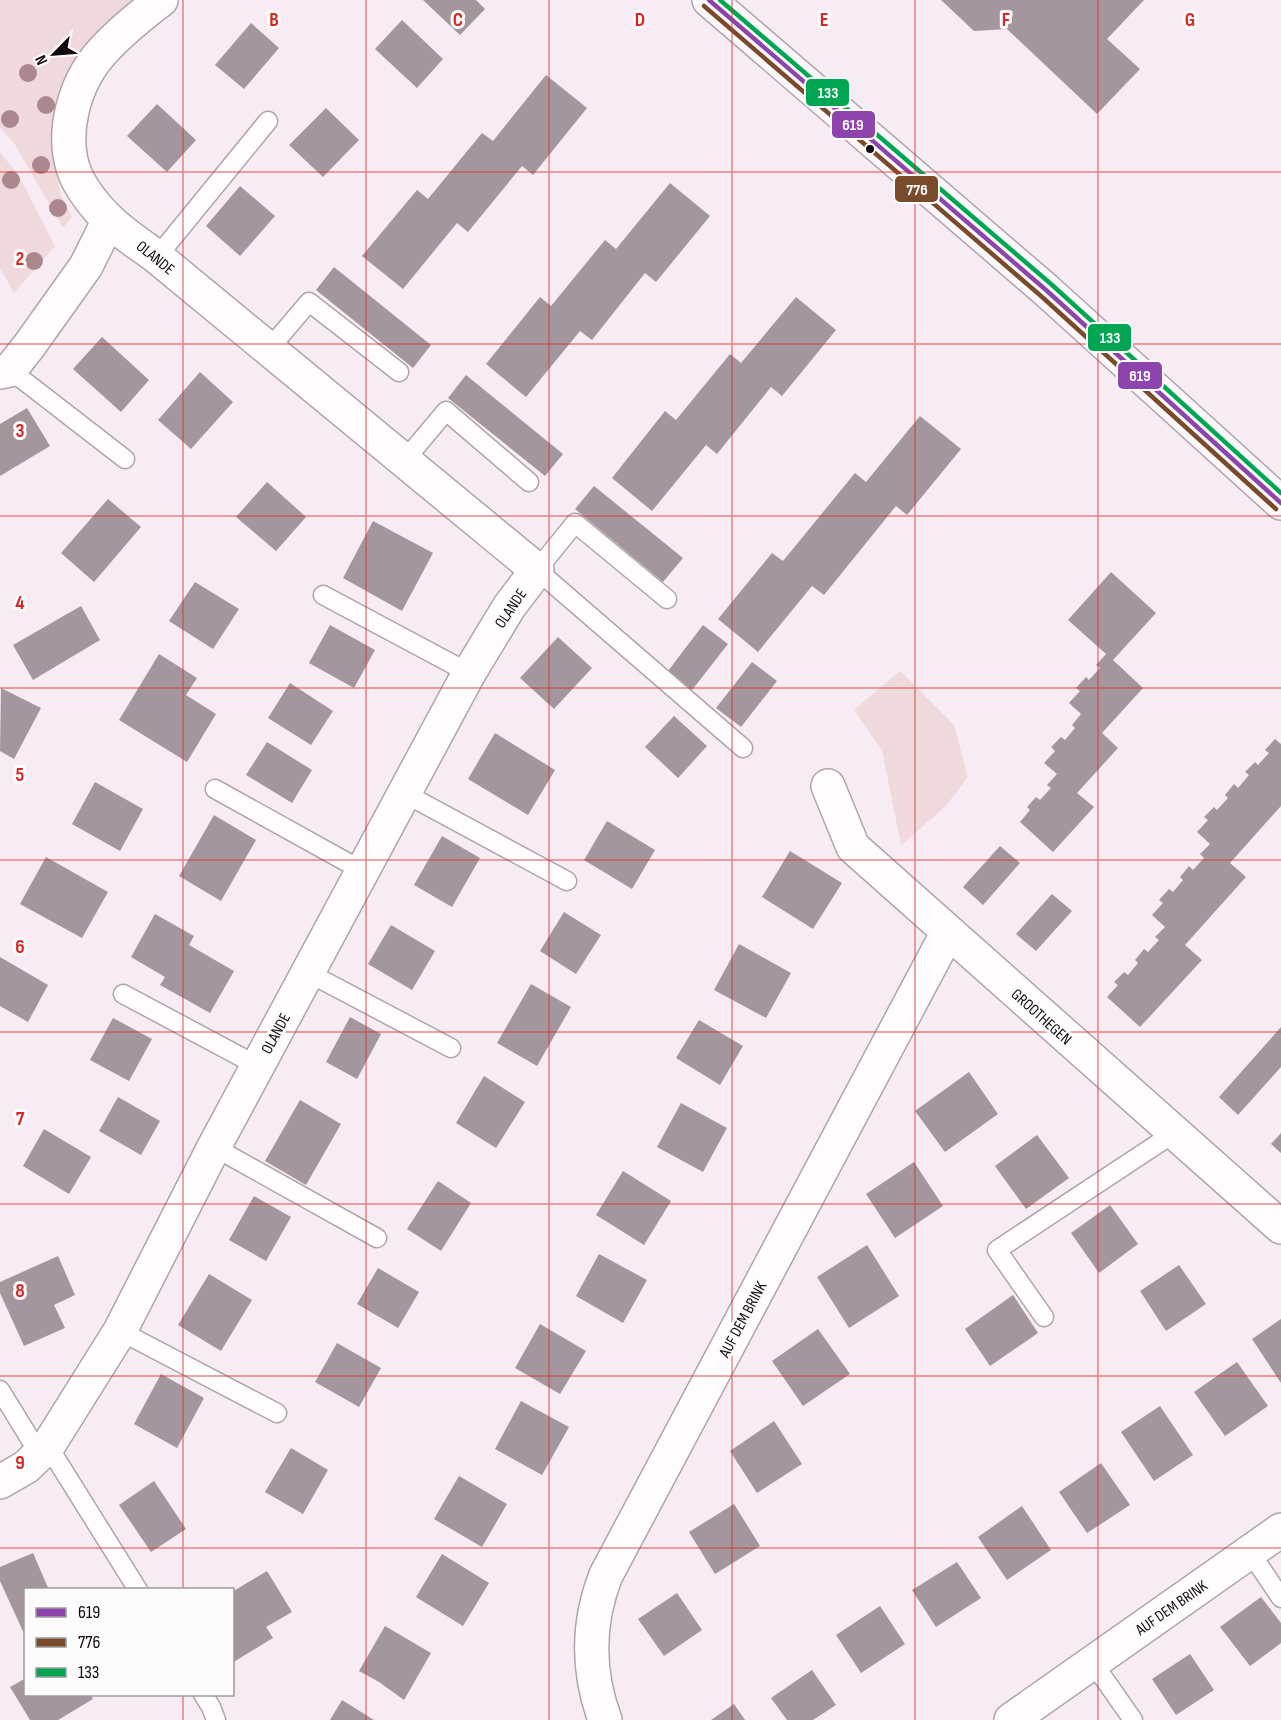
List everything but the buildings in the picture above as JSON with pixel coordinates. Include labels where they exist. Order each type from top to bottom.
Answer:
[{"type":"main road","points":[[709,0],[1046,290],[1281,502]]},
{"type":"street","name":"OLANDE","points":[[0,1482],[26,1467],[44,1451],[120,1331],[214,1147],[361,870],[469,673],[509,607],[537,570],[109,220],[87,194],[76,176],[70,154],[69,132],[73,109],[83,81],[101,53],[127,27],[161,0]]},
{"type":"street","points":[[5,371],[29,346],[86,267],[109,220]]},
{"type":"street","name":"GROOTHEGEN","points":[[828,786],[853,847],[1281,1227]]},
{"type":"street","name":"AUF DEM BRINK","points":[[605,1720],[596,1691],[591,1649],[595,1607],[606,1575],[948,932]]},
{"type":"street","name":"AUF DEM BRINK","points":[[1011,1720],[1281,1530]]},
{"type":"lane","points":[[156,257],[268,121]]},
{"type":"lane","points":[[269,350],[309,302],[399,372]]},
{"type":"lane","points":[[5,371],[125,459]]},
{"type":"lane","points":[[404,460],[446,411],[529,482]]},
{"type":"lane","points":[[537,570],[575,523],[667,599]]},
{"type":"lane","name":"OLANDE","points":[[537,570],[743,748]]},
{"type":"lane","points":[[323,595],[469,673]]},
{"type":"lane","points":[[215,789],[361,870]]},
{"type":"lane","points":[[404,793],[567,881]]},
{"type":"lane","points":[[307,972],[451,1048]]},
{"type":"lane","points":[[123,994],[258,1065]]},
{"type":"lane","points":[[1044,1317],[998,1250],[1174,1133]]},
{"type":"lane","points":[[214,1147],[377,1238]]},
{"type":"lane","points":[[120,1331],[277,1413]]},
{"type":"lane","points":[[0,1390],[137,1588]]},
{"type":"lane","points":[[1250,1552],[1281,1598]]},
{"type":"lane","points":[[1093,1663],[1133,1720]]},
{"type":"lane","points":[[204,1696],[216,1720]]},
{"type":"shaded area","points":[[0,0],[136,0],[117,13],[82,49],[59,90],[52,131],[53,160],[61,195],[72,217],[63,228],[14,143],[0,128]]},
{"type":"shaded area","points":[[0,152],[19,176],[55,246],[14,293],[0,268]]},
{"type":"shaded area","points":[[900,671],[954,725],[968,777],[945,807],[901,845],[882,750],[854,710]]},
{"type":"transit line","name":"619","points":[[709,0],[1046,290],[1281,503]]},
{"type":"transit line","name":"133","points":[[720,0],[1051,284],[1281,493]]},
{"type":"transit line","name":"776","points":[[704,6],[1041,296],[1276,509]]}]
